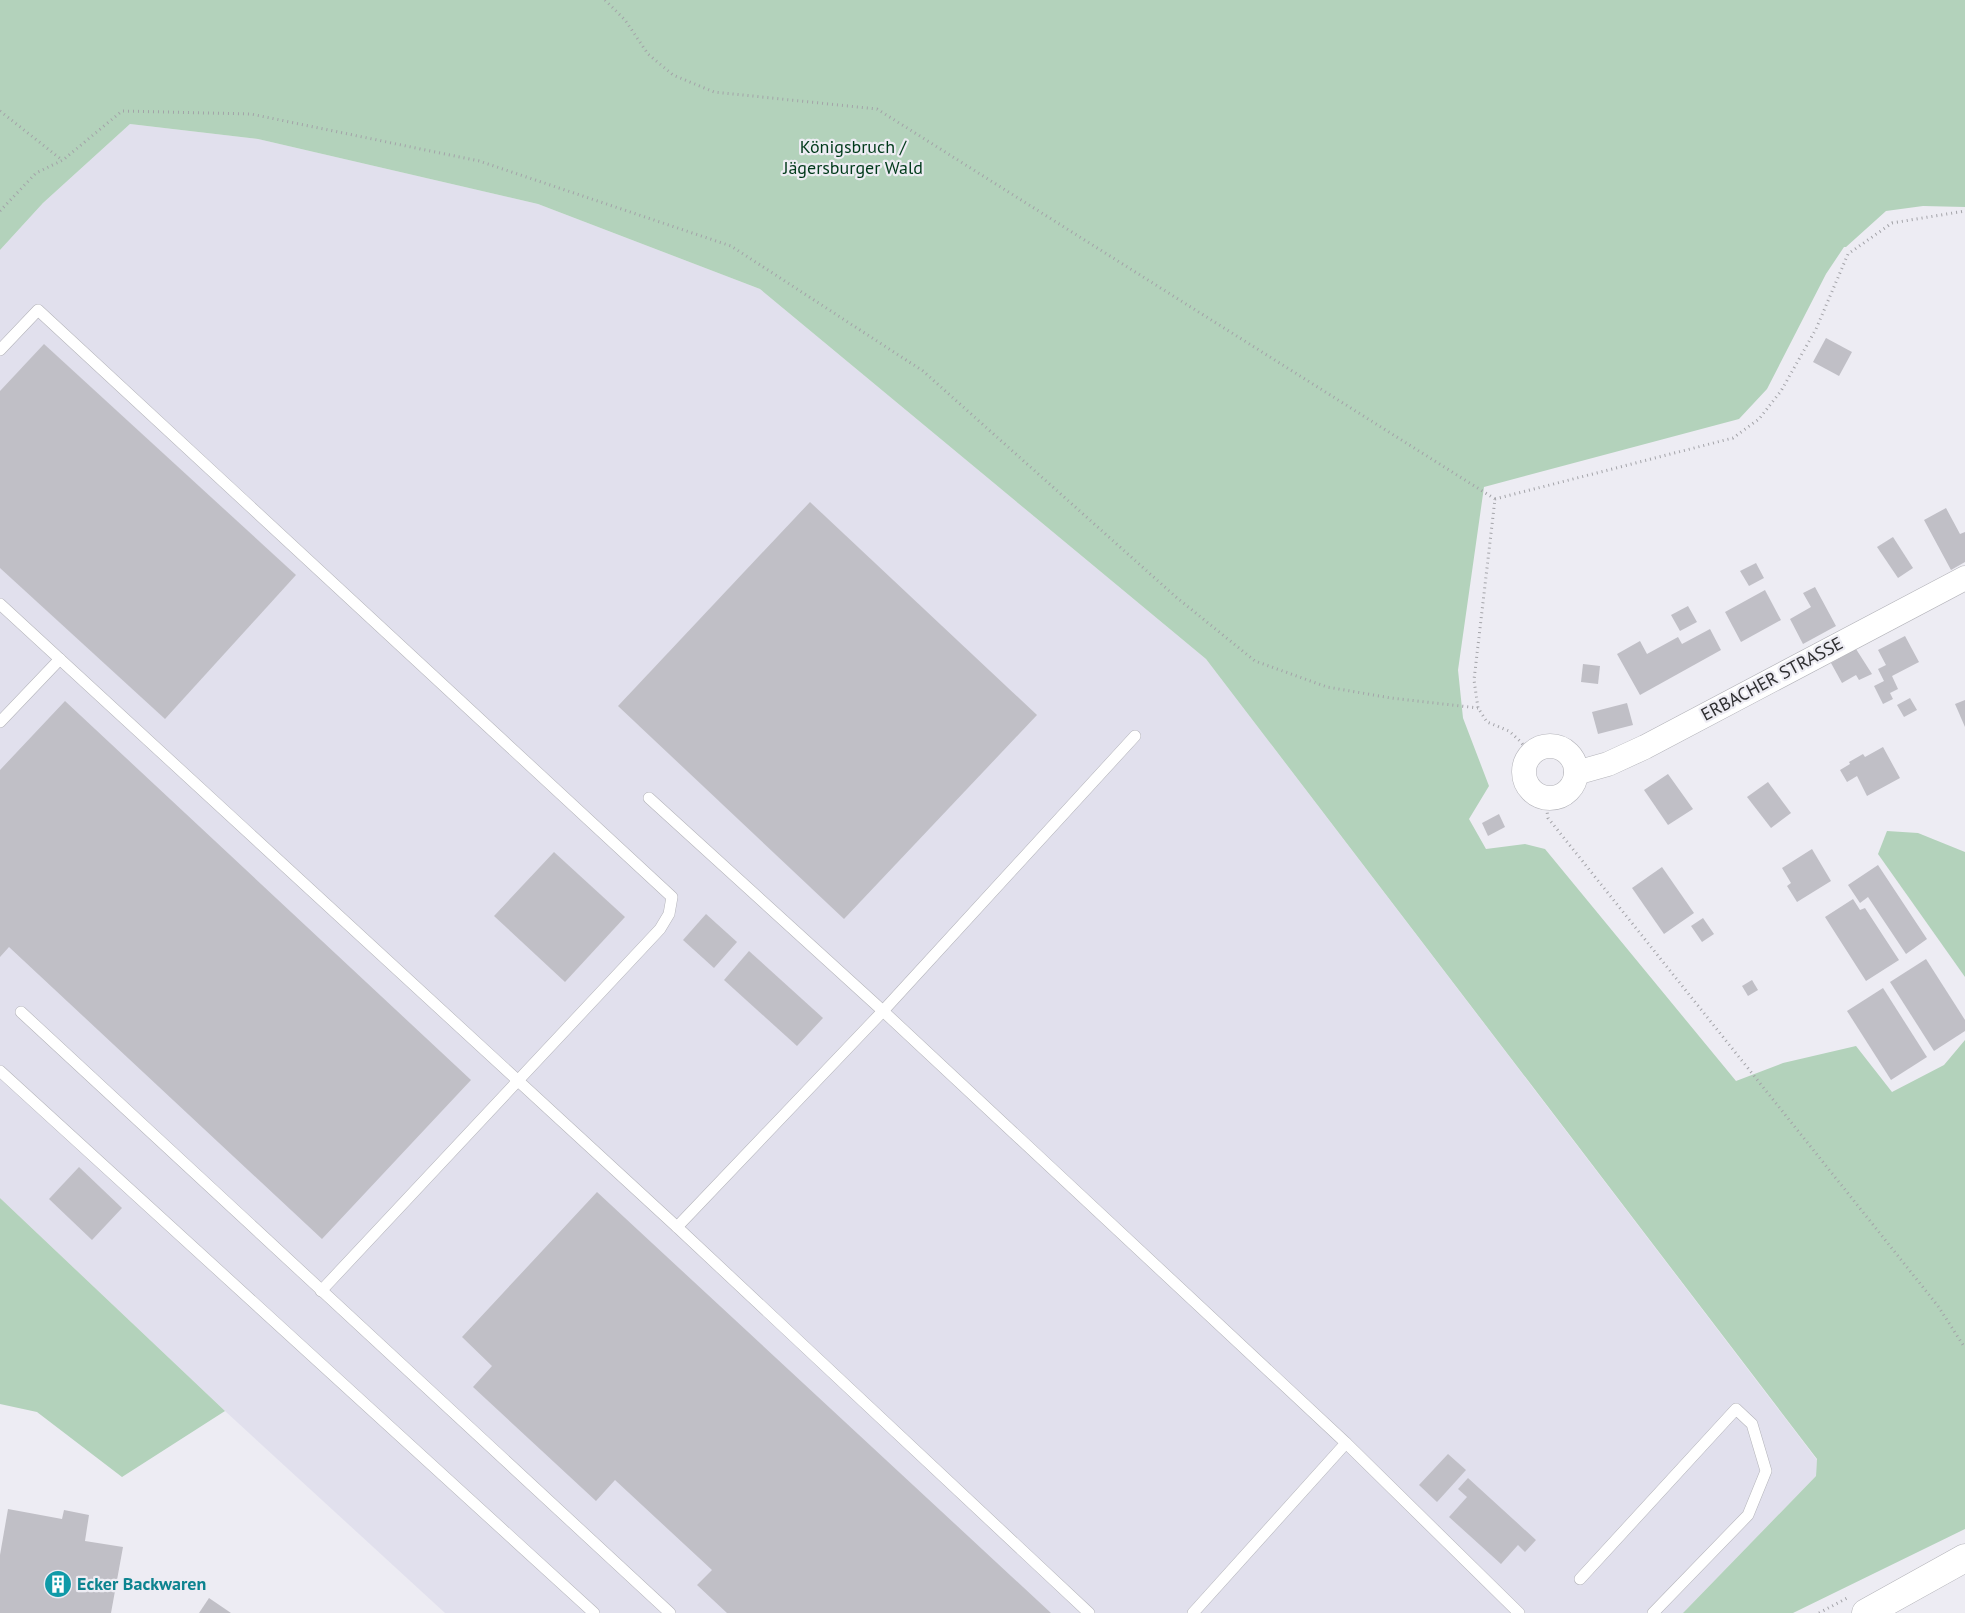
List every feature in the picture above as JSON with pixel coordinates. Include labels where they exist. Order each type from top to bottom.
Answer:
[{"type":"street","name":"ERBACHER STRASSE","points":[[1576,773],[1608,764],[1645,747],[1965,578]]},
{"type":"street","points":[[1544,747],[1559,748],[1568,754],[1574,762],[1576,773],[1573,784],[1566,792],[1556,797],[1545,798],[1534,793],[1525,780],[1525,764],[1530,754],[1544,747]]},
{"type":"street","points":[[1866,1613],[1965,1558]]},
{"type":"lane","points":[[0,350],[38,310],[672,897],[669,914],[660,929],[322,1291]]},
{"type":"lane","points":[[0,604],[677,1227],[1089,1613]]},
{"type":"lane","points":[[0,722],[60,659]]},
{"type":"lane","points":[[677,1227],[883,1010],[1134,736]]},
{"type":"lane","points":[[649,798],[883,1010],[1346,1443],[1519,1613]]},
{"type":"lane","points":[[21,1012],[670,1613]]},
{"type":"lane","points":[[0,1071],[594,1613]]},
{"type":"lane","points":[[1580,1579],[1736,1409],[1752,1424],[1766,1471],[1748,1515],[1653,1613]]},
{"type":"lane","points":[[1193,1613],[1346,1443]]},
{"type":"path","points":[[605,0],[625,20],[648,54],[673,75],[714,92],[877,109],[1496,499],[1733,438],[1759,419],[1781,391],[1816,330],[1848,254],[1892,223],[1965,211]]},
{"type":"path","points":[[0,111],[63,160]]},
{"type":"path","points":[[0,211],[36,173],[63,160],[122,111],[251,114],[479,161],[731,246],[923,371],[1176,597],[1255,662],[1327,687],[1391,698],[1478,708]]},
{"type":"path","points":[[1496,499],[1474,680],[1478,708],[1487,722],[1508,731],[1522,742],[1530,754]]},
{"type":"path","points":[[1545,798],[1548,818],[1938,1306],[1965,1348]]},
{"type":"shaded area","points":[[130,124],[258,139],[538,204],[760,289],[1206,659],[1817,1460],[1816,1476],[1683,1613],[445,1613],[225,1411],[0,1198],[0,250],[43,203]]},
{"type":"green space","name":"Königsbruch / Jägersburger Wald","points":[[0,0],[1965,0],[1965,207],[1923,206],[1886,211],[1844,247],[1826,274],[1767,389],[1739,419],[1484,487],[1458,670],[1463,718],[1489,786],[1469,819],[1486,849],[1525,844],[1545,849],[1736,1081],[1783,1063],[1856,1046],[1892,1092],[1944,1065],[1965,1040],[1965,1529],[1793,1613],[1683,1613],[1816,1476],[1817,1459],[1206,659],[760,289],[538,204],[258,139],[130,124],[43,203],[0,250]]},
{"type":"green space","points":[[1887,831],[1918,833],[1965,852],[1965,977],[1878,854]]},
{"type":"green space","points":[[0,1198],[225,1411],[122,1477],[37,1412],[0,1404]]},
{"type":"building","points":[[1826,338],[1852,352],[1839,376],[1813,362]]},
{"type":"building","points":[[44,344],[296,575],[165,719],[0,568],[0,391]]},
{"type":"building","points":[[810,502],[1037,715],[844,919],[618,706]]},
{"type":"building","points":[[1946,508],[1960,534],[1965,532],[1965,562],[1951,570],[1924,520]]},
{"type":"building","points":[[1893,537],[1913,568],[1898,578],[1877,547]]},
{"type":"building","points":[[1756,563],[1764,578],[1749,586],[1740,571]]},
{"type":"building","points":[[1815,587],[1836,626],[1803,644],[1790,619],[1811,607],[1803,593]]},
{"type":"building","points":[[1765,590],[1781,620],[1741,642],[1725,612]]},
{"type":"building","points":[[1688,606],[1697,622],[1680,631],[1671,615]]},
{"type":"building","points":[[1710,629],[1721,650],[1640,695],[1617,654],[1640,641],[1647,654],[1678,637],[1682,644]]},
{"type":"building","points":[[1905,636],[1919,662],[1892,676],[1898,689],[1890,693],[1893,699],[1883,704],[1874,686],[1884,681],[1878,669],[1886,665],[1878,650]]},
{"type":"building","points":[[1856,649],[1872,674],[1859,680],[1856,675],[1842,683],[1831,663]]},
{"type":"building","points":[[1583,664],[1600,666],[1598,684],[1581,682]]},
{"type":"building","points":[[1910,698],[1917,710],[1904,717],[1897,705]]},
{"type":"building","points":[[1965,700],[1965,727],[1955,704]]},
{"type":"building","points":[[65,701],[471,1080],[322,1239],[9,947],[0,957],[0,770]]},
{"type":"building","points":[[1627,703],[1633,725],[1598,734],[1592,712]]},
{"type":"building","points":[[1883,747],[1900,778],[1867,796],[1857,776],[1847,782],[1840,770],[1863,754],[1865,757]]},
{"type":"building","points":[[1668,774],[1693,809],[1668,825],[1644,790]]},
{"type":"building","points":[[1768,782],[1791,813],[1771,828],[1747,797]]},
{"type":"building","points":[[1499,814],[1505,827],[1488,836],[1482,823]]},
{"type":"building","points":[[1812,849],[1831,881],[1797,902],[1787,886],[1791,883],[1782,868]]},
{"type":"building","points":[[554,852],[625,917],[565,982],[494,916]]},
{"type":"building","points":[[1878,865],[1927,939],[1906,954],[1868,897],[1860,903],[1848,885]]},
{"type":"building","points":[[1662,867],[1694,913],[1664,934],[1632,888]]},
{"type":"building","points":[[1853,899],[1860,910],[1865,908],[1899,960],[1866,981],[1825,917]]},
{"type":"building","points":[[706,914],[737,942],[714,968],[683,940]]},
{"type":"building","points":[[1703,918],[1714,934],[1702,942],[1691,926]]},
{"type":"building","points":[[749,951],[823,1018],[797,1046],[724,980]]},
{"type":"building","points":[[1926,959],[1965,1020],[1965,1031],[1934,1051],[1890,982]]},
{"type":"building","points":[[1752,980],[1758,990],[1748,996],[1742,986]]},
{"type":"building","points":[[1883,988],[1927,1057],[1891,1080],[1847,1011]]},
{"type":"building","points":[[79,1167],[122,1208],[92,1240],[49,1199]]},
{"type":"building","points":[[597,1192],[1051,1613],[727,1613],[697,1585],[712,1570],[615,1480],[596,1501],[473,1387],[492,1366],[462,1337]]},
{"type":"building","points":[[1448,1454],[1466,1470],[1437,1502],[1419,1485]]},
{"type":"building","points":[[1468,1478],[1536,1540],[1525,1552],[1518,1545],[1501,1564],[1449,1517],[1467,1497],[1458,1489]]},
{"type":"building","name":"Ecker Backwaren","points":[[8,1509],[62,1519],[64,1510],[89,1515],[85,1541],[123,1547],[111,1613],[0,1613],[0,1555]]},
{"type":"building","points":[[209,1598],[231,1613],[199,1613]]},
{"type":"place","name":"Ecker Backwaren","points":[[58,1584]]}]
